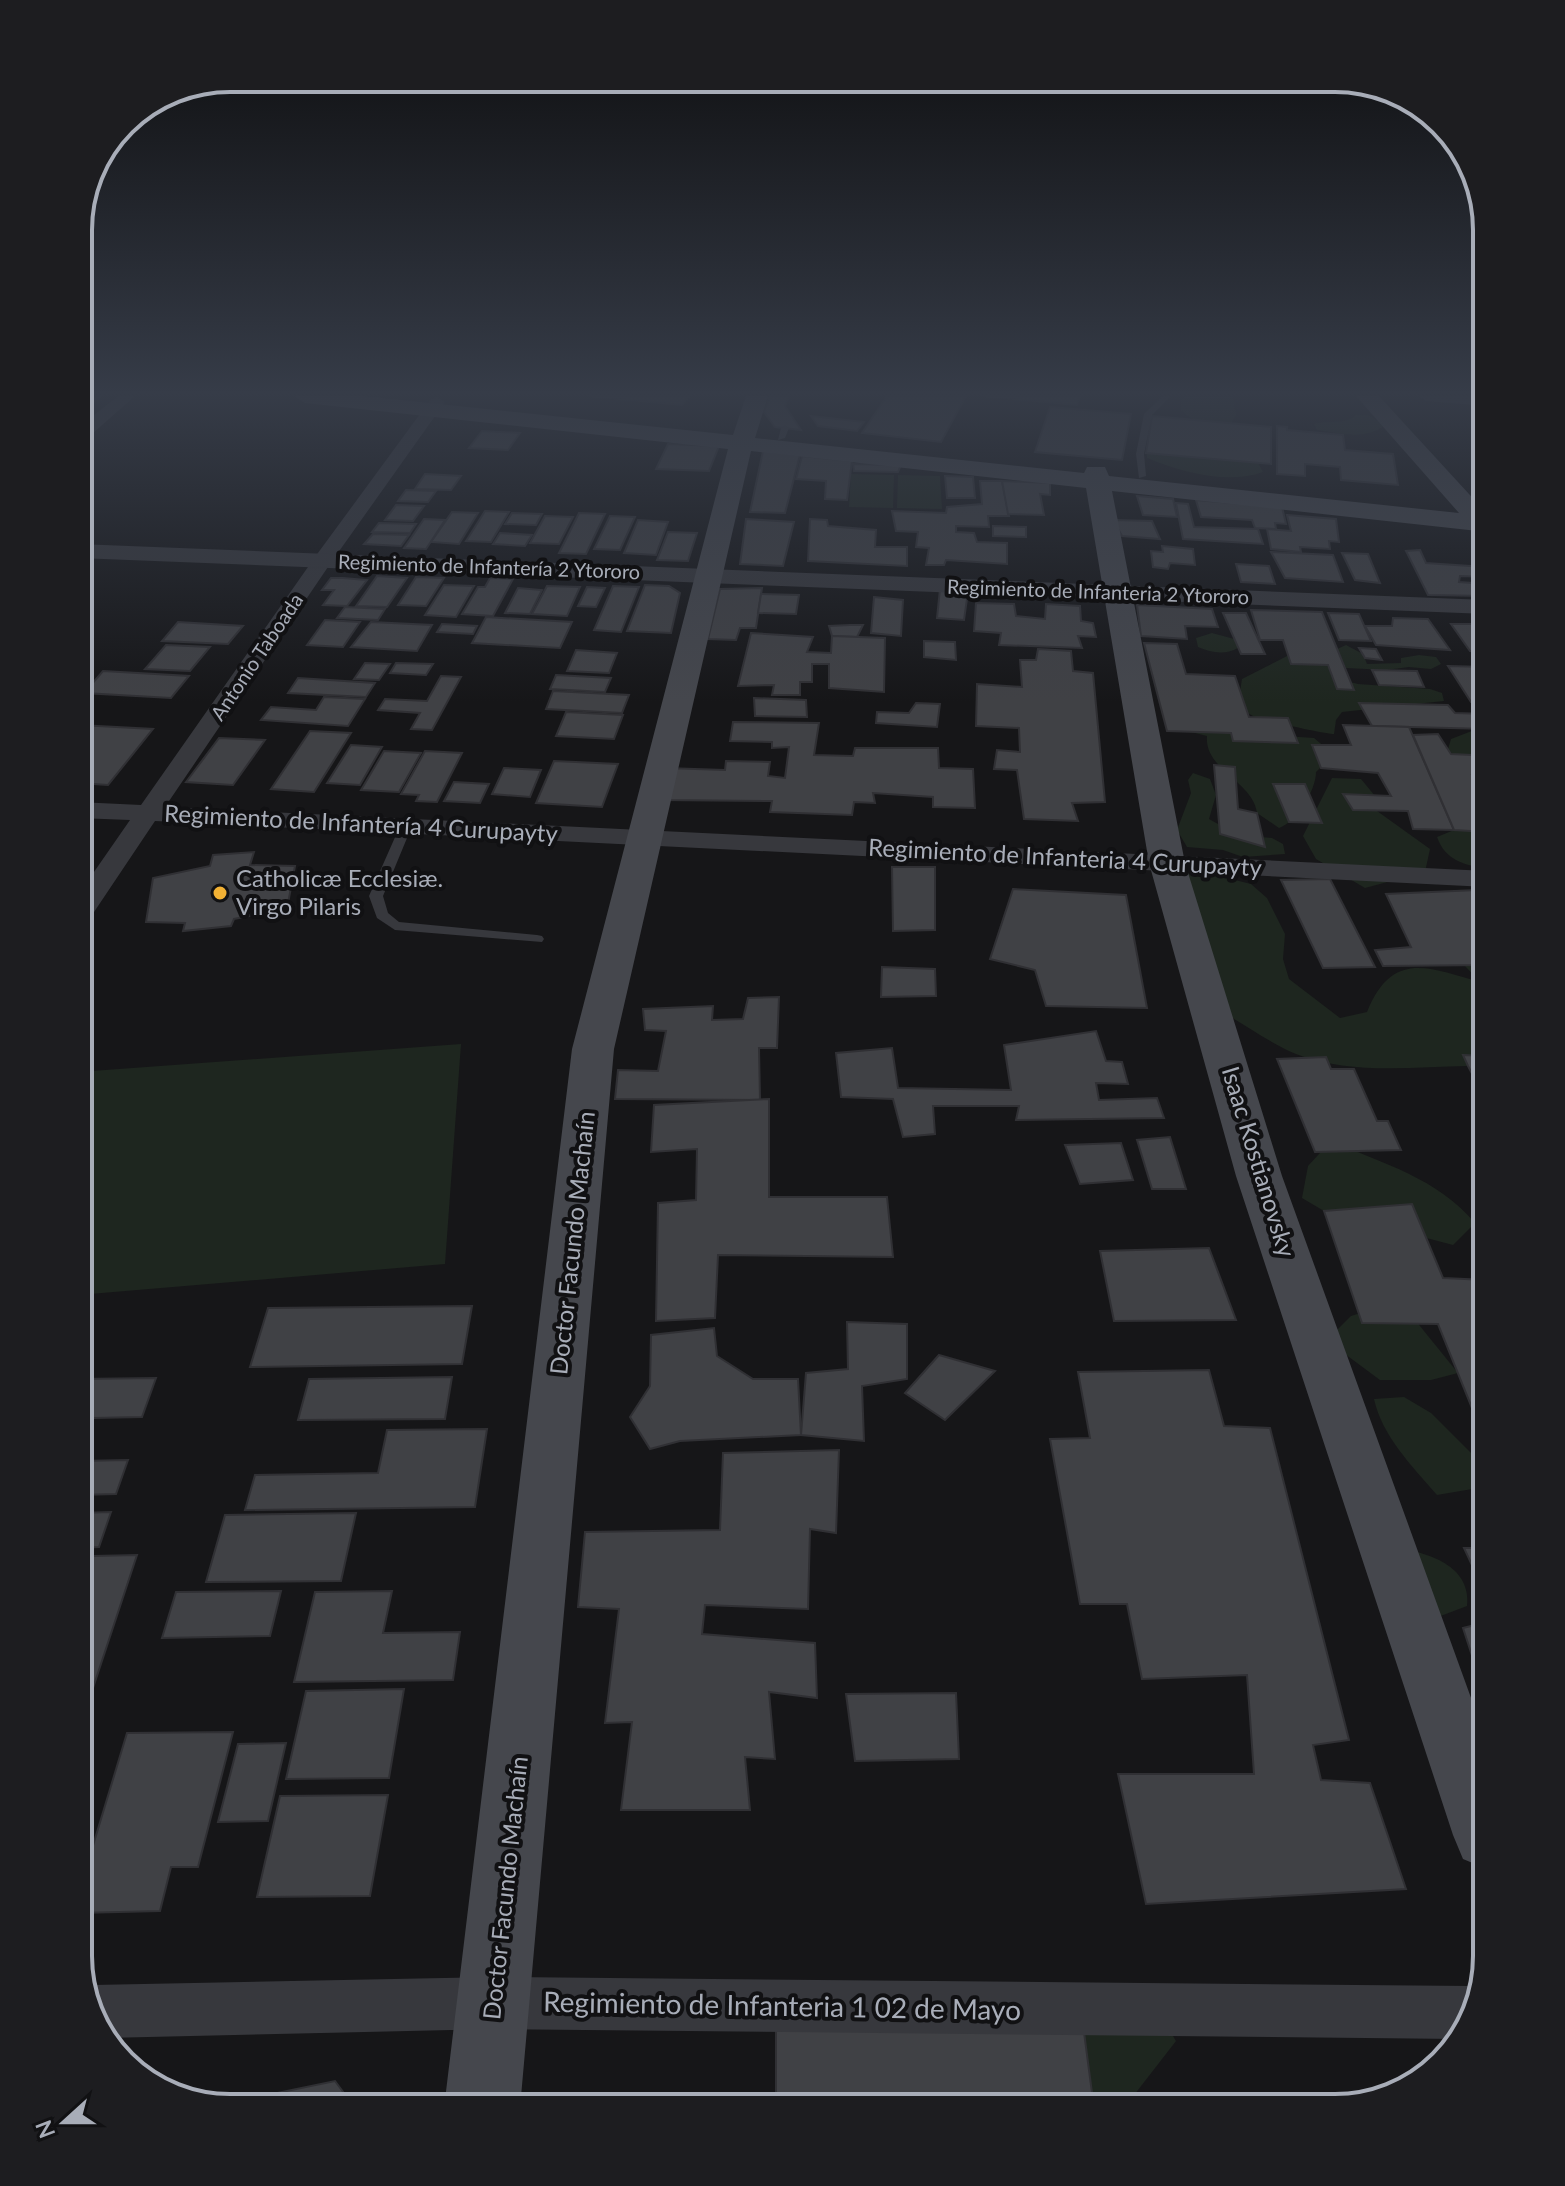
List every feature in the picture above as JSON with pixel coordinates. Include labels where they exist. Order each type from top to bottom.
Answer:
[{"type":"main road","name":"Doctor Facundo Machaín","points":[[484,2094],[593,1049],[709,576],[736,498]]},
{"type":"main road","name":"Isaac Kostianovsky","points":[[1100,498],[1167,863],[1259,1176],[1473,1795]]},
{"type":"main road","points":[[1280,498],[1473,520]]},
{"type":"main road","points":[[1308,498],[1473,520]]},
{"type":"street","name":"Antonio Taboada","points":[[92,895],[368,498]]},
{"type":"street","name":"Regimiento de Infantería 2 Ytororo","points":[[92,552],[709,576]]},
{"type":"street","name":"Regimiento de Infanteria 2 Ytororo","points":[[709,576],[1473,606]]},
{"type":"street","name":"Regimiento de Infantería 4 Curupayty","points":[[92,811],[644,837]]},
{"type":"street","name":"Regimiento de Infanteria 4 Curupayty","points":[[644,837],[1473,878]]},
{"type":"street","name":"Regimiento de Infanteria 1 02 de Mayo","points":[[104,2012],[495,2003],[1460,2013]]},
{"type":"lane","points":[[406,826],[376,896],[382,915],[395,926],[537,939]]},
{"type":"shaded area","points":[[850,498],[893,498],[893,508],[849,507]]},
{"type":"shaded area","points":[[897,498],[941,498],[942,509],[897,508]]},
{"type":"shaded area","points":[[1212,633],[1238,640],[1238,648],[1218,652],[1198,647],[1196,638]]},
{"type":"shaded area","points":[[1346,645],[1363,654],[1367,664],[1401,663],[1401,658],[1419,655],[1436,657],[1441,664],[1431,669],[1346,668],[1337,649]]},
{"type":"shaded area","points":[[1289,655],[1323,662],[1342,680],[1430,689],[1442,693],[1444,701],[1342,712],[1336,720],[1334,734],[1251,715],[1238,704],[1242,679]]},
{"type":"shaded area","points":[[1179,729],[1314,738],[1326,748],[1328,760],[1316,772],[1313,788],[1299,812],[1279,828],[1257,813],[1247,792],[1220,767],[1208,748],[1207,736]]},
{"type":"shaded area","points":[[1473,731],[1473,775],[1448,749],[1451,739]]},
{"type":"shaded area","points":[[1193,773],[1210,779],[1216,795],[1209,819],[1238,835],[1272,838],[1283,844],[1285,854],[1243,857],[1223,850],[1187,847],[1177,830],[1191,793],[1188,780]]},
{"type":"shaded area","points":[[1332,778],[1361,779],[1375,796],[1377,811],[1430,849],[1425,872],[1365,888],[1316,859],[1303,836]]},
{"type":"shaded area","points":[[1454,830],[1473,832],[1473,866],[1450,856],[1437,837]]},
{"type":"shaded area","points":[[1167,863],[1251,884],[1267,898],[1285,934],[1283,959],[1289,979],[1340,1018],[1367,1012],[1377,992],[1400,971],[1428,969],[1473,980],[1473,1059],[1468,1066],[1403,1068],[1359,1067],[1317,1061],[1277,1045],[1221,1011]]},
{"type":"shaded area","points":[[1473,926],[1473,975],[1449,949]]},
{"type":"shaded area","points":[[461,1044],[445,1264],[92,1294],[92,1071]]},
{"type":"shaded area","points":[[1331,1141],[1427,1183],[1460,1208],[1473,1221],[1473,1225],[1453,1245],[1324,1211],[1302,1198],[1308,1166]]},
{"type":"shaded area","points":[[1380,1307],[1411,1315],[1458,1373],[1431,1380],[1380,1380],[1345,1354],[1337,1330],[1351,1316]]},
{"type":"shaded area","points":[[1404,1397],[1431,1413],[1473,1455],[1473,1489],[1437,1495],[1391,1438],[1374,1399]]},
{"type":"shaded area","points":[[1402,1549],[1448,1565],[1463,1582],[1467,1606],[1438,1617]]},
{"type":"shaded area","points":[[1146,1992],[1176,2041],[1135,2094],[1069,2094],[1064,1998]]},
{"type":"building","points":[[400,498],[431,498],[428,502],[398,501]]},
{"type":"building","points":[[753,498],[789,498],[785,513],[750,512]]},
{"type":"building","points":[[981,498],[1005,498],[1009,516],[988,516],[989,527],[956,526],[956,532],[974,533],[977,542],[1007,543],[1007,564],[946,560],[944,565],[926,565],[929,548],[916,547],[918,532],[896,531],[892,511],[946,513],[947,507],[982,504]]},
{"type":"building","points":[[1005,498],[1041,498],[1044,515],[1008,514]]},
{"type":"building","points":[[1138,498],[1161,498],[1173,499],[1177,517],[1143,515]]},
{"type":"building","points":[[1196,500],[1282,507],[1286,524],[1275,523],[1276,529],[1255,528],[1252,520],[1201,517]]},
{"type":"building","points":[[1176,503],[1188,504],[1194,527],[1258,529],[1263,544],[1183,539]]},
{"type":"building","points":[[396,505],[424,506],[413,521],[385,520]]},
{"type":"building","points":[[485,511],[509,512],[491,542],[466,541]]},
{"type":"building","points":[[452,512],[478,513],[459,544],[431,542]]},
{"type":"building","points":[[512,513],[542,514],[536,525],[505,524]]},
{"type":"building","points":[[579,513],[605,514],[586,554],[559,553]]},
{"type":"building","points":[[1287,515],[1336,519],[1339,542],[1329,541],[1330,549],[1300,547],[1301,552],[1271,549],[1267,529],[1291,531]]},
{"type":"building","points":[[545,516],[573,517],[559,544],[530,543]]},
{"type":"building","points":[[610,516],[635,517],[620,550],[594,549]]},
{"type":"building","points":[[424,519],[445,520],[426,549],[404,548]]},
{"type":"building","points":[[746,519],[794,522],[783,566],[740,564]]},
{"type":"building","points":[[810,519],[827,520],[828,526],[876,530],[875,547],[907,547],[907,566],[808,561]]},
{"type":"building","points":[[638,520],[668,522],[656,555],[624,553]]},
{"type":"building","points":[[1113,520],[1152,521],[1160,539],[1122,536]]},
{"type":"building","points":[[379,523],[416,524],[410,533],[372,532]]},
{"type":"building","points":[[993,526],[1026,527],[1026,537],[993,536]]},
{"type":"building","points":[[668,532],[697,533],[688,561],[657,560]]},
{"type":"building","points":[[500,533],[532,535],[525,546],[493,544]]},
{"type":"building","points":[[373,534],[409,535],[401,546],[364,544]]},
{"type":"building","points":[[1162,546],[1193,549],[1195,565],[1170,563],[1168,569],[1153,567],[1151,551],[1163,552]]},
{"type":"building","points":[[1420,550],[1426,563],[1473,566],[1473,576],[1460,576],[1459,582],[1473,583],[1473,596],[1428,595],[1406,551]]},
{"type":"building","points":[[1271,552],[1333,555],[1343,582],[1285,578]]},
{"type":"building","points":[[1342,553],[1368,554],[1380,583],[1355,580]]},
{"type":"building","points":[[1236,564],[1269,566],[1275,584],[1241,582]]},
{"type":"building","points":[[377,576],[407,578],[387,607],[356,606]]},
{"type":"building","points":[[416,577],[444,578],[426,606],[398,605]]},
{"type":"building","points":[[331,578],[367,580],[347,606],[323,605],[334,590],[322,590]]},
{"type":"building","points":[[490,578],[513,579],[493,616],[462,614],[478,587],[485,587]]},
{"type":"building","points":[[444,585],[474,586],[456,617],[425,615]]},
{"type":"building","points":[[645,585],[669,586],[680,593],[671,633],[627,631]]},
{"type":"building","points":[[547,586],[580,587],[567,616],[532,614]]},
{"type":"building","points":[[613,586],[639,587],[621,632],[594,630]]},
{"type":"building","points":[[587,587],[605,588],[596,607],[578,606]]},
{"type":"building","points":[[518,588],[542,590],[530,614],[505,613]]},
{"type":"building","points":[[762,588],[756,628],[740,628],[736,640],[708,639],[720,589]]},
{"type":"building","points":[[940,589],[968,592],[964,620],[937,618]]},
{"type":"building","points":[[761,594],[799,595],[796,614],[758,613]]},
{"type":"building","points":[[874,597],[903,600],[901,636],[871,633]]},
{"type":"building","points":[[976,603],[1014,604],[1016,616],[1045,619],[1046,604],[1080,606],[1081,621],[1093,623],[1096,637],[1078,636],[1082,648],[999,645],[1001,633],[974,631]]},
{"type":"building","points":[[1137,605],[1212,609],[1218,627],[1185,626],[1187,639],[1141,636]]},
{"type":"building","points":[[345,607],[385,609],[378,620],[337,618]]},
{"type":"building","points":[[1251,610],[1322,612],[1354,690],[1337,689],[1328,665],[1291,664],[1283,640],[1260,640]]},
{"type":"building","points":[[1223,613],[1246,613],[1265,654],[1241,654]]},
{"type":"building","points":[[1328,613],[1359,614],[1371,641],[1339,640]]},
{"type":"building","points":[[486,617],[572,622],[560,648],[472,643]]},
{"type":"building","points":[[1393,618],[1428,619],[1450,650],[1376,645],[1365,626],[1392,626]]},
{"type":"building","points":[[325,620],[360,622],[343,647],[307,645]]},
{"type":"building","points":[[178,622],[243,626],[228,644],[162,641]]},
{"type":"building","points":[[371,622],[432,625],[417,651],[351,647]]},
{"type":"building","points":[[442,624],[477,626],[473,634],[437,632]]},
{"type":"building","points":[[1451,624],[1473,624],[1473,651]]},
{"type":"building","points":[[863,625],[857,637],[832,636],[829,626]]},
{"type":"building","points":[[751,633],[813,637],[807,652],[831,653],[832,636],[885,638],[884,692],[829,688],[829,664],[812,664],[812,682],[800,682],[800,695],[772,695],[774,685],[738,686]]},
{"type":"building","points":[[924,641],[955,642],[956,660],[924,657]]},
{"type":"building","points":[[1144,643],[1177,644],[1186,674],[1235,676],[1249,717],[1288,718],[1298,743],[1233,741],[1231,733],[1167,731]]},
{"type":"building","points":[[166,645],[210,647],[190,671],[145,669]]},
{"type":"building","points":[[1359,648],[1376,649],[1382,660],[1365,658]]},
{"type":"building","points":[[1038,649],[1071,651],[1073,671],[1093,673],[1105,802],[1072,803],[1078,821],[1024,819],[1017,770],[994,769],[997,750],[1020,752],[1019,728],[976,726],[977,684],[1022,687],[1020,660],[1036,660]]},
{"type":"building","points":[[576,650],[617,653],[609,673],[567,671]]},
{"type":"building","points":[[365,663],[390,664],[379,680],[354,679]]},
{"type":"building","points":[[396,663],[433,664],[426,675],[390,673]]},
{"type":"building","points":[[1448,666],[1473,667],[1471,702]]},
{"type":"building","points":[[1372,670],[1417,671],[1424,687],[1379,685]]},
{"type":"building","points":[[103,671],[189,676],[171,698],[92,693],[92,684]]},
{"type":"building","points":[[556,675],[611,678],[605,692],[550,689]]},
{"type":"building","points":[[441,676],[461,677],[432,730],[411,729],[420,713],[378,710],[385,699],[427,701]]},
{"type":"building","points":[[298,678],[375,683],[366,697],[288,693]]},
{"type":"building","points":[[553,691],[629,695],[622,713],[546,709]]},
{"type":"building","points":[[324,697],[365,699],[348,726],[261,720],[271,707],[316,710]]},
{"type":"building","points":[[754,698],[806,700],[807,717],[755,716]]},
{"type":"building","points":[[916,703],[940,704],[937,727],[876,723],[877,712],[909,713]]},
{"type":"building","points":[[1359,703],[1448,705],[1455,713],[1473,714],[1473,729],[1372,726]]},
{"type":"building","points":[[566,712],[623,715],[614,739],[556,736]]},
{"type":"building","points":[[733,722],[819,723],[814,755],[853,756],[855,748],[938,748],[939,768],[973,769],[975,808],[933,807],[933,797],[873,793],[875,803],[854,802],[852,815],[770,812],[772,801],[661,800],[666,768],[725,770],[726,761],[770,762],[768,776],[785,778],[789,747],[772,748],[772,742],[730,741]]},
{"type":"building","points":[[1343,725],[1409,727],[1454,830],[1413,829],[1408,811],[1353,810],[1343,794],[1391,796],[1378,773],[1321,768],[1312,745],[1351,745]]},
{"type":"building","points":[[92,726],[153,729],[108,785],[92,784]]},
{"type":"building","points":[[310,731],[351,733],[314,792],[271,789]]},
{"type":"building","points":[[1438,734],[1451,754],[1473,756],[1473,831],[1454,830],[1413,735]]},
{"type":"building","points":[[219,738],[265,740],[233,785],[186,782]]},
{"type":"building","points":[[351,745],[382,747],[360,785],[327,783]]},
{"type":"building","points":[[384,751],[421,753],[399,792],[361,790]]},
{"type":"building","points":[[425,751],[462,753],[437,802],[416,801],[419,795],[401,794]]},
{"type":"building","points":[[554,761],[618,764],[602,807],[536,803]]},
{"type":"building","points":[[1214,765],[1235,767],[1238,809],[1257,813],[1265,847],[1220,834]]},
{"type":"building","points":[[504,768],[541,770],[530,797],[492,794]]},
{"type":"building","points":[[454,782],[489,784],[480,803],[444,801]]},
{"type":"building","points":[[1273,784],[1305,784],[1322,823],[1289,822]]},
{"type":"building","name":"Catholicæ Ecclesiæ. Virgo Pilaris","points":[[254,852],[250,865],[295,866],[287,909],[234,919],[231,926],[183,931],[185,923],[146,922],[153,878],[210,866],[213,855]]},
{"type":"building","points":[[892,867],[935,867],[935,930],[893,931]]},
{"type":"building","points":[[1330,879],[1375,967],[1323,968],[1281,880]]},
{"type":"building","points":[[1013,889],[1126,895],[1147,1008],[1046,1006],[1035,970],[990,959]]},
{"type":"building","points":[[1473,890],[1473,965],[1383,966],[1375,950],[1411,947],[1386,894]]},
{"type":"building","points":[[882,967],[935,969],[936,996],[881,997]]},
{"type":"building","points":[[779,997],[777,1048],[759,1048],[760,1100],[615,1099],[618,1070],[658,1071],[666,1031],[645,1030],[643,1009],[713,1006],[712,1020],[743,1019],[748,998]]},
{"type":"building","points":[[1096,1031],[1106,1061],[1122,1062],[1128,1084],[1096,1083],[1099,1100],[1157,1098],[1164,1118],[1016,1120],[1019,1106],[933,1106],[935,1134],[903,1137],[893,1099],[841,1097],[836,1053],[892,1048],[898,1088],[1011,1090],[1004,1045]]},
{"type":"building","points":[[1463,1055],[1473,1055],[1473,1075]]},
{"type":"building","points":[[1326,1057],[1331,1069],[1354,1069],[1377,1121],[1388,1121],[1401,1150],[1315,1152],[1277,1059]]},
{"type":"building","points":[[769,1099],[769,1197],[887,1197],[893,1257],[718,1255],[715,1318],[656,1321],[658,1203],[696,1200],[697,1149],[651,1152],[654,1105]]},
{"type":"building","points":[[1170,1137],[1186,1189],[1152,1189],[1137,1140]]},
{"type":"building","points":[[1121,1143],[1133,1180],[1080,1184],[1065,1145]]},
{"type":"building","points":[[1412,1204],[1443,1278],[1473,1279],[1473,1410],[1438,1324],[1362,1323],[1324,1211]]},
{"type":"building","points":[[1209,1248],[1236,1320],[1114,1321],[1100,1251]]},
{"type":"building","points":[[472,1306],[462,1364],[250,1367],[268,1308]]},
{"type":"building","points":[[847,1322],[907,1324],[907,1379],[862,1386],[864,1441],[801,1435],[806,1373],[848,1369]]},
{"type":"building","points":[[714,1328],[717,1356],[753,1379],[798,1379],[801,1435],[680,1441],[650,1449],[630,1417],[650,1386],[651,1335]]},
{"type":"building","points":[[939,1355],[995,1371],[945,1420],[905,1393]]},
{"type":"building","points":[[1209,1370],[1224,1426],[1270,1428],[1349,1740],[1313,1745],[1321,1780],[1370,1783],[1406,1889],[1146,1904],[1118,1774],[1254,1774],[1247,1675],[1142,1679],[1127,1604],[1080,1604],[1050,1439],[1090,1438],[1078,1372]]},
{"type":"building","points":[[452,1377],[445,1419],[298,1420],[309,1379]]},
{"type":"building","points":[[156,1378],[142,1417],[93,1418],[92,1421],[92,1379]]},
{"type":"building","points":[[487,1429],[475,1507],[245,1510],[255,1475],[378,1473],[387,1430]]},
{"type":"building","points":[[839,1450],[836,1533],[810,1529],[808,1609],[705,1605],[702,1634],[815,1643],[817,1698],[769,1692],[775,1759],[745,1757],[750,1810],[621,1810],[632,1722],[605,1723],[619,1609],[578,1607],[585,1532],[720,1530],[723,1453]]},
{"type":"building","points":[[128,1460],[116,1494],[92,1495],[92,1461]]},
{"type":"building","points":[[111,1512],[99,1547],[92,1547],[92,1513]]},
{"type":"building","points":[[356,1513],[341,1581],[206,1582],[225,1515]]},
{"type":"building","points":[[1464,1548],[1473,1548],[1473,1567]]},
{"type":"building","points":[[137,1555],[92,1691],[92,1559],[93,1556]]},
{"type":"building","points":[[281,1591],[270,1636],[162,1638],[176,1592]]},
{"type":"building","points":[[392,1591],[383,1633],[460,1632],[453,1680],[294,1682],[315,1592]]},
{"type":"building","points":[[1473,1626],[1473,1659],[1463,1628]]},
{"type":"building","points":[[404,1689],[389,1778],[286,1779],[306,1691]]},
{"type":"building","points":[[956,1693],[959,1759],[855,1761],[846,1694]]},
{"type":"building","points":[[233,1732],[198,1867],[171,1867],[160,1911],[92,1913],[92,1849],[127,1733]]},
{"type":"building","points":[[286,1743],[268,1821],[218,1822],[238,1744]]},
{"type":"building","points":[[388,1795],[370,1896],[257,1897],[280,1796]]},
{"type":"building","points":[[776,2030],[1084,2032],[1092,2094],[776,2094]]},
{"type":"building","points":[[335,2081],[345,2094],[272,2094]]},
{"type":"place","name":"Catholicæ Ecclesiæ. Virgo Pilaris","points":[[220,893]]}]
